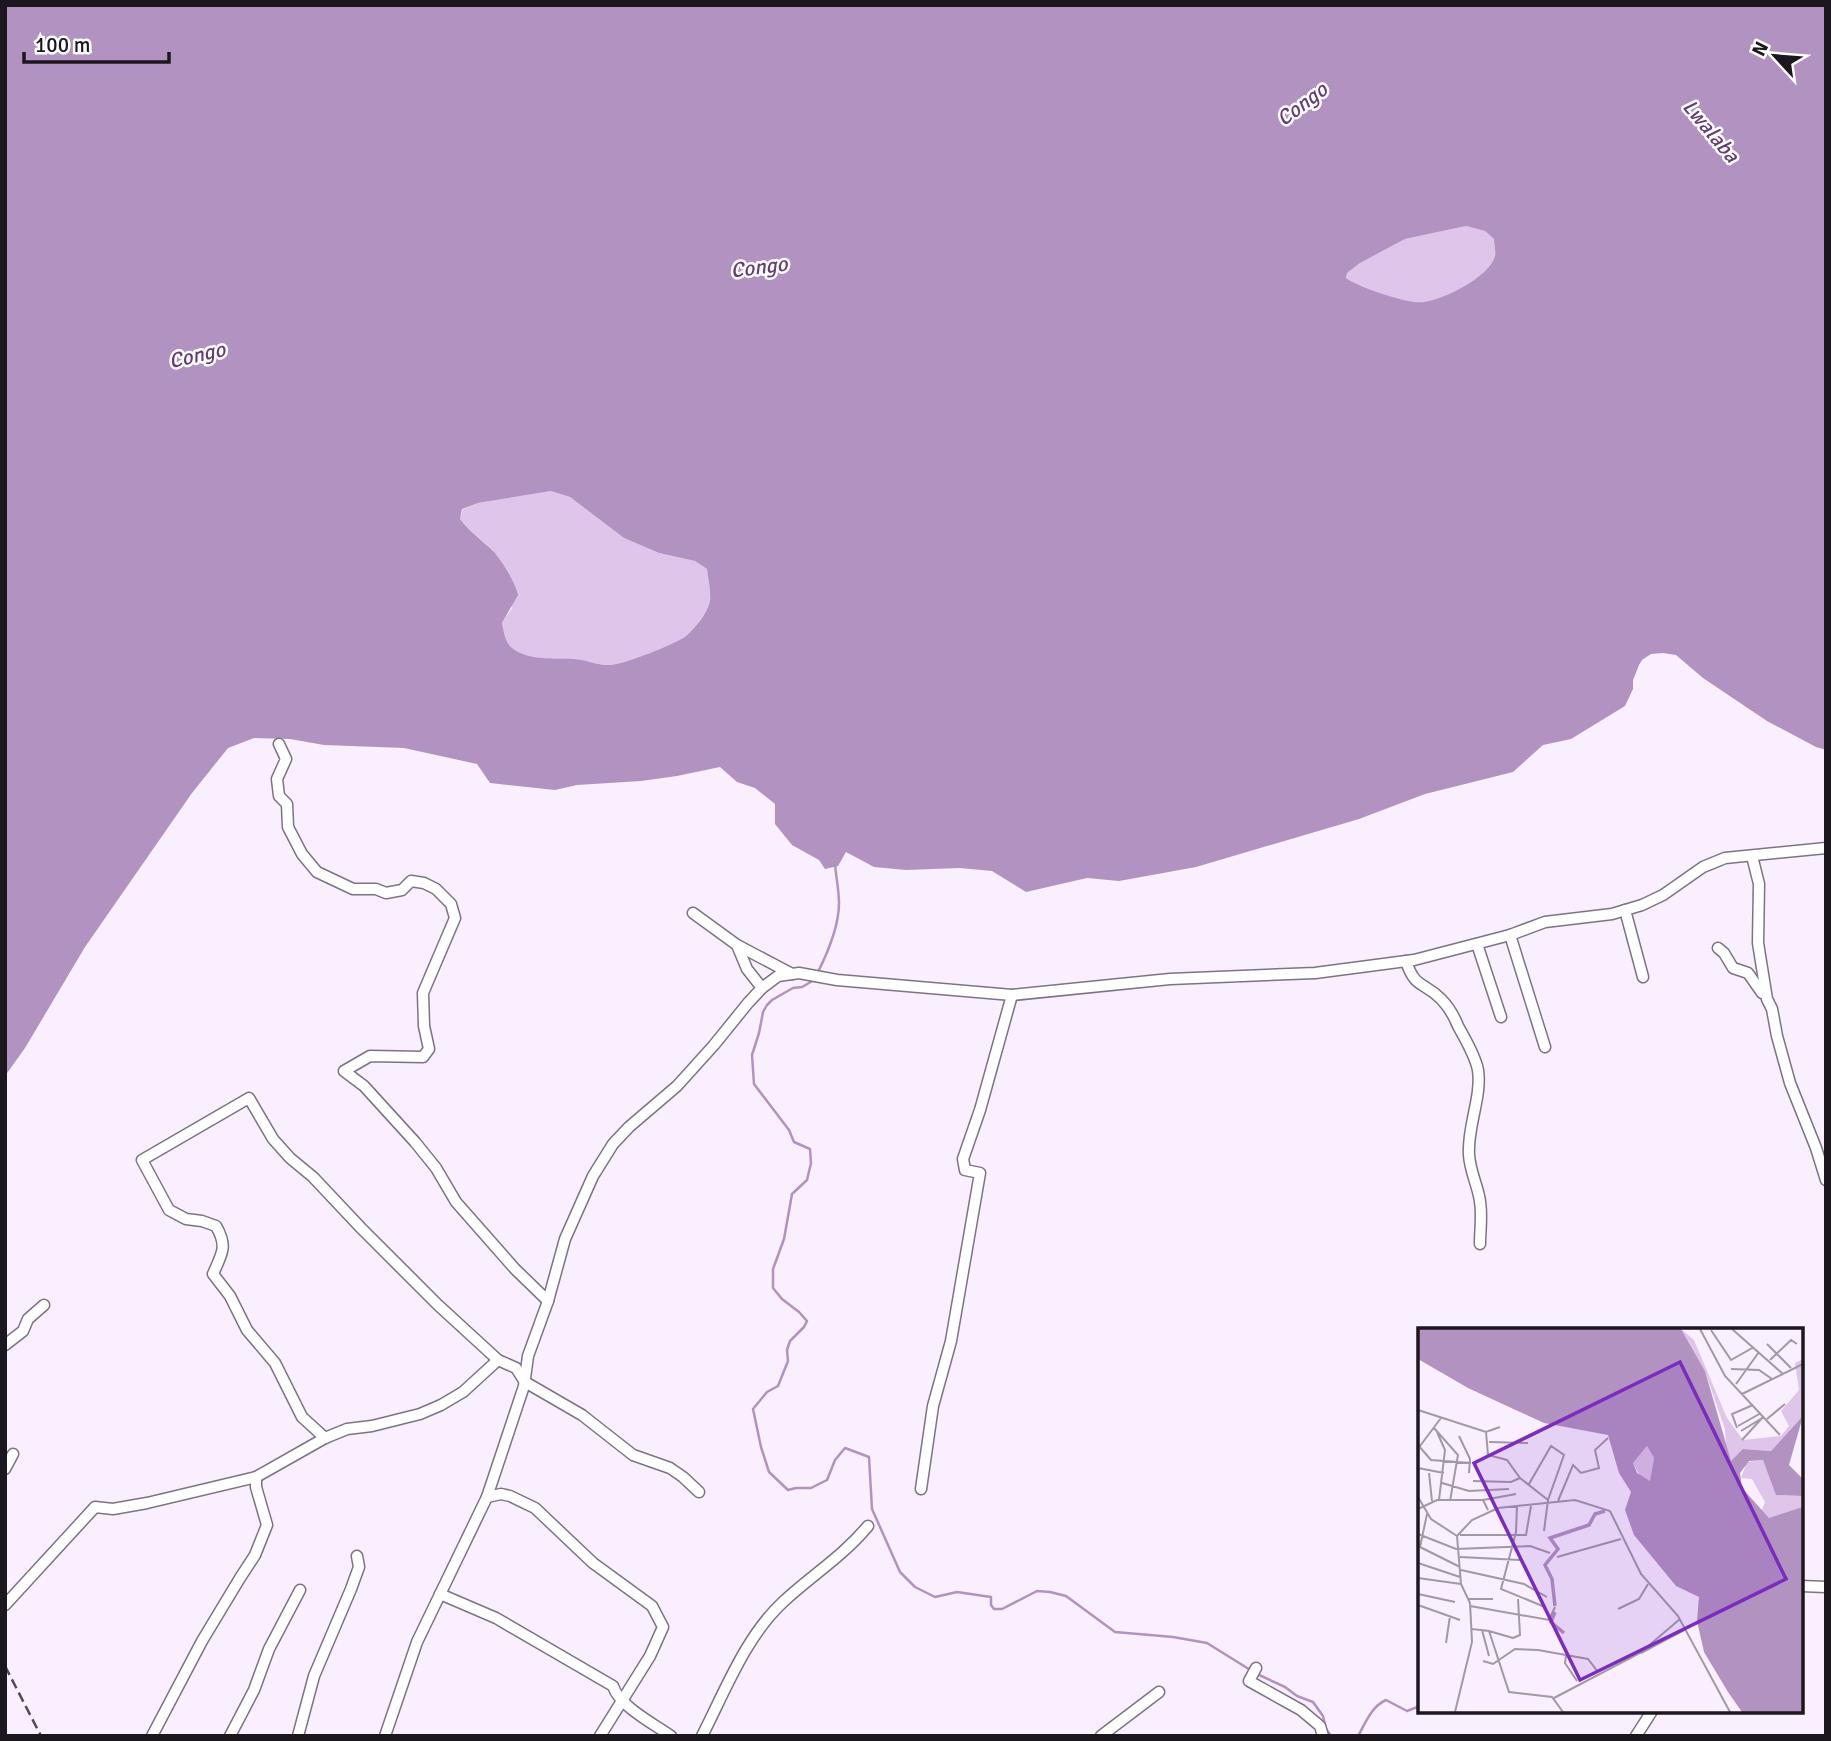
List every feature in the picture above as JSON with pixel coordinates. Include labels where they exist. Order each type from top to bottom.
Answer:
[{"type":"street","points":[[279,744],[286,759],[278,779],[279,796],[287,804],[288,827],[302,854],[317,872],[353,889],[376,889],[386,894],[402,890],[411,881],[424,883],[436,889],[451,904],[455,918],[423,993],[424,1026],[429,1049],[424,1057],[370,1056],[344,1071],[364,1086],[415,1142],[436,1168],[456,1202],[515,1269],[548,1301]]},
{"type":"street","points":[[385,1736],[418,1642],[487,1497],[525,1382],[528,1356],[548,1301],[565,1239],[593,1176],[602,1159],[629,1127],[677,1086],[762,988],[778,976],[799,973],[837,980],[1012,995],[1170,979],[1315,973],[1406,961],[1510,935],[1545,922],[1596,917],[1625,910],[1663,895],[1703,867],[1725,858],[1826,848]]},
{"type":"street","points":[[1752,856],[1759,884],[1758,943],[1766,999]]},
{"type":"street","points":[[1625,910],[1643,977]]},
{"type":"street","points":[[694,913],[737,945],[793,974]]},
{"type":"street","points":[[1510,935],[1545,1047]]},
{"type":"street","points":[[1477,944],[1502,1017]]},
{"type":"street","points":[[737,945],[747,969],[762,988]]},
{"type":"street","points":[[1718,948],[1733,968],[1748,973],[1755,980],[1772,1009],[1790,1083],[1826,1180]]},
{"type":"street","points":[[1406,961],[1413,979],[1440,999],[1453,1016],[1478,1070],[1469,1152],[1481,1208],[1480,1244]]},
{"type":"street","points":[[921,1489],[933,1406],[951,1341],[980,1173],[965,1170],[963,1159],[980,1110],[1012,995]]},
{"type":"street","points":[[325,1438],[302,1417],[275,1363],[247,1330],[230,1296],[213,1275],[224,1239],[216,1226],[186,1219],[169,1210],[142,1160],[248,1098],[273,1139],[290,1158],[313,1177],[438,1305],[498,1360],[516,1368],[525,1382],[582,1415],[633,1455],[670,1468],[699,1492]]},
{"type":"street","points":[[5,1345],[23,1331],[28,1319],[44,1305]]},
{"type":"street","points":[[5,1605],[95,1507],[113,1509],[135,1505],[256,1477],[325,1438],[347,1429],[420,1414],[441,1405],[463,1392],[498,1360]]},
{"type":"street","points":[[5,1469],[13,1454]]},
{"type":"street","points":[[152,1736],[202,1642],[256,1555],[267,1525],[256,1487],[256,1477]]},
{"type":"street","points":[[487,1497],[501,1494],[535,1508],[593,1563],[652,1606],[663,1627],[650,1656],[600,1736]]},
{"type":"street","points":[[702,1736],[754,1635],[782,1602],[844,1552],[868,1526]]},
{"type":"street","points":[[298,1736],[314,1676],[359,1567],[357,1556]]},
{"type":"street","points":[[1803,1586],[1826,1587]]},
{"type":"street","points":[[230,1736],[254,1690],[269,1648],[300,1590]]},
{"type":"street","points":[[440,1594],[496,1618],[613,1686],[622,1702],[671,1736]]},
{"type":"street","points":[[1256,1668],[1250,1681],[1301,1710],[1320,1726],[1323,1736]]},
{"type":"street","points":[[1101,1736],[1159,1692]]},
{"type":"street","points":[[1636,1736],[1651,1713]]},
{"type":"shaded area","points":[[1466,226],[1485,231],[1494,239],[1495,256],[1484,272],[1443,297],[1417,303],[1372,290],[1346,278],[1347,273],[1360,263],[1405,239]]},
{"type":"shaded area","points":[[551,491],[570,497],[624,538],[659,553],[695,561],[707,569],[710,601],[703,616],[689,633],[661,648],[611,665],[574,659],[534,657],[510,646],[502,623],[512,608],[503,567],[492,550],[460,519],[463,509],[478,503]]},
{"type":"water","points":[[5,5],[1826,5],[1826,750],[1767,721],[1703,678],[1676,655],[1651,654],[1639,665],[1625,706],[1571,739],[1543,745],[1513,772],[1425,794],[1359,819],[1196,867],[1119,881],[1087,878],[1026,892],[992,871],[874,867],[846,852],[838,866],[825,869],[819,860],[792,845],[775,824],[775,804],[755,788],[737,782],[720,767],[677,776],[577,785],[555,790],[490,783],[477,764],[404,748],[324,745],[290,739],[254,738],[228,748],[192,793],[85,947],[25,1048],[5,1076]],"holes":[[[1466,226],[1485,231],[1494,239],[1495,256],[1491,264],[1475,279],[1443,296],[1424,302],[1407,301],[1346,278],[1347,273],[1360,263],[1405,239]],[[551,491],[570,497],[624,538],[659,553],[695,561],[707,569],[710,601],[697,625],[680,640],[611,665],[574,659],[534,657],[512,648],[506,640],[502,623],[518,595],[497,555],[460,519],[462,509],[478,503]]]},
{"type":"waterway","points":[[818,972],[829,948],[839,912],[835,864]]},
{"type":"waterway","points":[[816,979],[802,987],[793,988],[767,1005],[752,1055],[754,1084],[789,1130],[794,1142],[810,1149],[811,1163],[807,1180],[792,1194],[784,1239],[773,1269],[773,1288],[807,1321],[790,1341],[788,1361],[778,1386],[767,1392],[753,1409],[769,1472],[788,1490],[811,1488],[827,1480],[835,1460],[845,1448],[869,1457],[872,1509],[900,1572],[915,1587],[935,1597],[957,1592],[991,1597],[994,1609],[1002,1609],[1037,1591],[1050,1592],[1066,1596],[1115,1632],[1207,1643],[1252,1671]]},
{"type":"waterway","points":[[1257,1674],[1313,1702],[1323,1716],[1331,1736]]},
{"type":"waterway","points":[[1358,1736],[1366,1720],[1386,1700],[1407,1711],[1418,1707]]},
{"type":"railway","points":[[5,1666],[41,1736]]},
{"type":"water label","name":"Congo","points":[[1302,104]]},
{"type":"water label","name":"Lwalaba","points":[[1711,131]]},
{"type":"water label","name":"Congo","points":[[759,267]]},
{"type":"water label","name":"Congo","points":[[197,355]]}]
